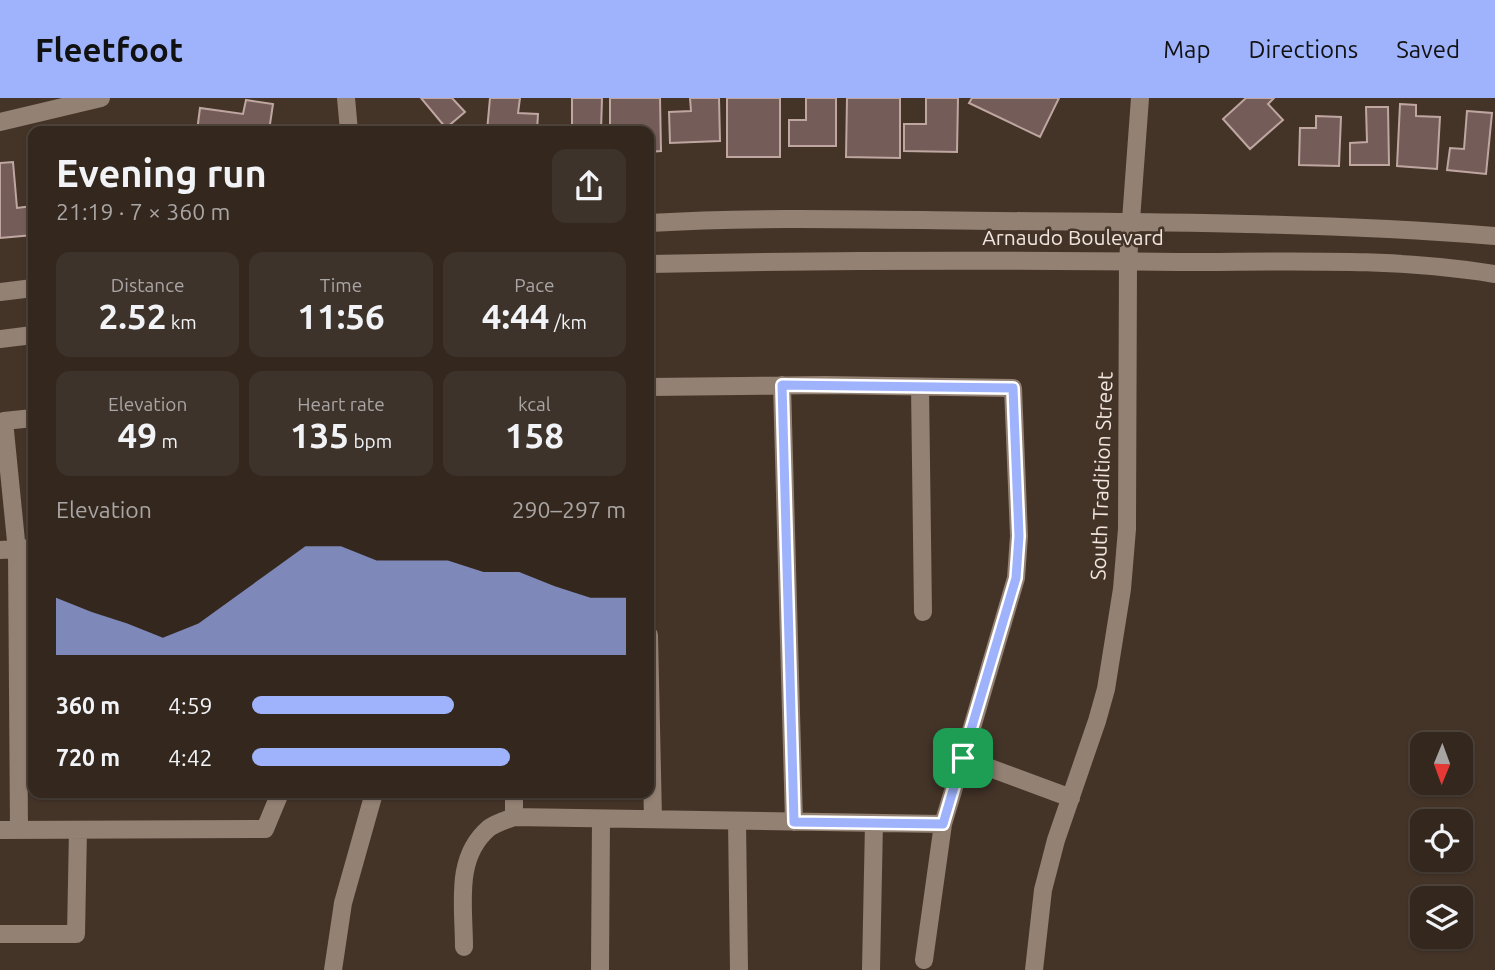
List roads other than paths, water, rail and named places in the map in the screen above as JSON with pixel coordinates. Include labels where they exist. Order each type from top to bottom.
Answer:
[{"type":"street","points":[[0,122],[65,103],[102,98]]},
{"type":"street","points":[[346,98],[349,126]]},
{"type":"street","name":"South Tradition Street","points":[[1034,970],[1043,890],[1106,689],[1122,589],[1127,529],[1128,261],[1140,98]]},
{"type":"street","name":"Arnaudo Boulevard","points":[[654,222],[719,218],[1130,223],[1414,230],[1495,236]]},
{"type":"street","name":"Arnaudo Boulevard","points":[[654,264],[1128,261],[1358,263],[1465,269],[1495,274]]},
{"type":"street","points":[[0,292],[28,289]]},
{"type":"street","points":[[0,339],[28,336]]},
{"type":"street","points":[[782,385],[794,822]]},
{"type":"street","points":[[654,387],[782,385],[1013,388],[1019,536],[1016,578],[943,824],[924,960]]},
{"type":"street","points":[[920,387],[923,612]]},
{"type":"street","points":[[19,830],[17,550],[4,421],[28,419]]},
{"type":"street","points":[[963,758],[1071,798]]},
{"type":"street","points":[[0,831],[265,829],[278,798]]},
{"type":"street","points":[[333,970],[343,903],[373,798]]},
{"type":"street","points":[[514,798],[514,817]]},
{"type":"street","points":[[653,798],[653,820]]},
{"type":"street","points":[[464,947],[463,874],[469,852],[491,827],[514,817],[943,824]]},
{"type":"street","points":[[600,970],[601,819]]},
{"type":"street","points":[[737,821],[738,970]]},
{"type":"street","points":[[871,970],[874,823]]},
{"type":"street","points":[[0,934],[76,934],[78,830]]}]
